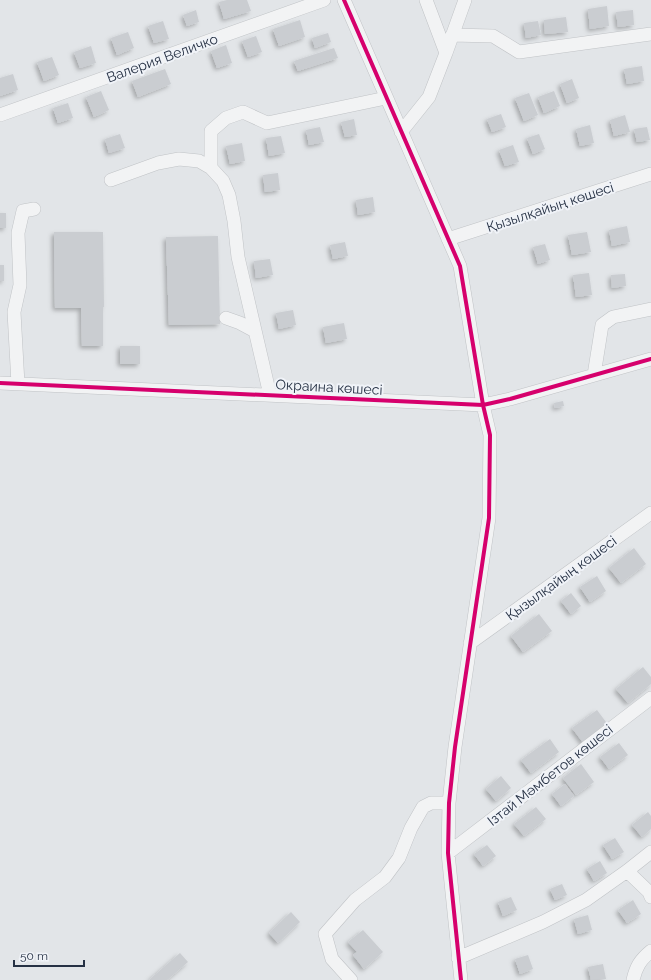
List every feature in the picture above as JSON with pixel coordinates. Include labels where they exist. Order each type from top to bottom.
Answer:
[{"type":"street","name":"Валерия Величко","points":[[0,115],[324,0]]},
{"type":"street","points":[[344,0],[460,266],[490,435],[489,518],[470,643],[449,803],[448,853],[461,980]]},
{"type":"street","points":[[426,0],[446,53]]},
{"type":"street","points":[[401,132],[429,97],[465,0]]},
{"type":"street","points":[[452,35],[493,36],[519,52],[651,34]]},
{"type":"street","points":[[211,168],[211,131],[226,118],[243,112],[267,123],[386,98]]},
{"type":"street","points":[[111,180],[158,163],[179,159],[199,161],[211,168],[223,181],[229,195],[234,221],[238,258],[270,395]]},
{"type":"street","name":"Қызылқайың көшесі","points":[[448,239],[651,174]]},
{"type":"street","points":[[18,384],[14,312],[20,285],[18,233],[23,211],[34,209]]},
{"type":"street","points":[[594,375],[602,325],[613,317],[646,310],[651,300]]},
{"type":"street","points":[[226,318],[255,331]]},
{"type":"street","name":"Окраина көшесі","points":[[0,383],[484,405],[651,359]]},
{"type":"street","name":"Қызылқайың көшесі","points":[[470,643],[651,513]]},
{"type":"street","name":"Ізтай Мәмбетов көшесі","points":[[448,853],[651,698]]},
{"type":"street","points":[[351,980],[332,959],[325,934],[355,900],[385,877],[399,858],[411,828],[423,807],[431,803],[449,803]]},
{"type":"street","points":[[458,958],[543,922],[586,900],[651,852]]},
{"type":"street","points":[[627,871],[649,892],[651,897]]},
{"type":"street","points":[[633,980],[635,971],[640,962],[651,951]]},
{"type":"building","points":[[227,0],[247,0],[251,11],[224,19],[219,2]]},
{"type":"building","points":[[607,6],[609,26],[590,29],[588,9]]},
{"type":"building","points":[[196,10],[199,22],[187,26],[183,15]]},
{"type":"building","points":[[633,10],[634,25],[618,27],[616,12]]},
{"type":"building","points":[[566,17],[568,32],[545,34],[544,20]]},
{"type":"building","points":[[300,20],[305,37],[279,46],[273,29]]},
{"type":"building","points":[[163,21],[169,39],[154,43],[148,26]]},
{"type":"building","points":[[538,21],[541,35],[526,38],[524,23]]},
{"type":"building","points":[[128,32],[134,48],[117,55],[111,38]]},
{"type":"building","points":[[328,33],[331,42],[315,48],[312,38]]},
{"type":"building","points":[[256,36],[262,52],[248,57],[242,41]]},
{"type":"building","points":[[226,45],[232,63],[217,68],[211,51]]},
{"type":"building","points":[[91,46],[96,63],[80,68],[74,52]]},
{"type":"building","points":[[334,48],[338,58],[298,71],[294,61]]},
{"type":"building","points":[[52,57],[59,75],[44,81],[37,62]]},
{"type":"building","points":[[642,66],[644,81],[627,84],[624,69]]},
{"type":"building","points":[[165,69],[171,84],[138,97],[132,81]]},
{"type":"building","points":[[13,74],[18,90],[0,96],[0,78]]},
{"type":"building","points":[[572,79],[579,98],[567,103],[560,84]]},
{"type":"building","points":[[101,91],[109,110],[94,117],[86,97]]},
{"type":"building","points":[[554,91],[560,106],[544,113],[538,97]]},
{"type":"building","points":[[529,93],[538,115],[524,121],[515,98]]},
{"type":"building","points":[[68,103],[73,118],[58,123],[53,108]]},
{"type":"building","points":[[501,114],[506,127],[492,132],[487,119]]},
{"type":"building","points":[[625,115],[630,132],[614,136],[610,120]]},
{"type":"building","points":[[354,119],[357,135],[345,137],[341,122]]},
{"type":"building","points":[[590,125],[594,143],[580,146],[576,129]]},
{"type":"building","points":[[320,127],[324,142],[309,145],[306,130]]},
{"type":"building","points":[[647,127],[650,140],[637,142],[634,129]]},
{"type":"building","points":[[120,134],[125,148],[109,153],[105,139]]},
{"type":"building","points":[[539,134],[545,149],[533,154],[527,138]]},
{"type":"building","points":[[281,136],[285,153],[269,156],[266,138]]},
{"type":"building","points":[[242,143],[245,161],[230,164],[226,146]]},
{"type":"building","points":[[513,145],[519,162],[505,166],[499,150]]},
{"type":"building","points":[[278,173],[280,190],[265,192],[263,175]]},
{"type":"building","points":[[373,197],[375,212],[358,215],[356,200]]},
{"type":"building","points":[[0,213],[6,213],[6,228],[0,228]]},
{"type":"building","points":[[627,226],[630,242],[612,246],[609,230]]},
{"type":"building","points":[[54,232],[103,232],[103,346],[82,346],[81,308],[55,308]]},
{"type":"building","points":[[587,232],[591,252],[572,255],[568,235]]},
{"type":"building","points":[[218,236],[220,324],[169,325],[166,237]]},
{"type":"building","points":[[345,242],[348,256],[333,259],[330,245]]},
{"type":"building","points":[[545,244],[550,260],[538,264],[533,247]]},
{"type":"building","points":[[270,259],[273,275],[256,278],[254,261]]},
{"type":"building","points":[[0,265],[4,265],[4,281],[0,281]]},
{"type":"building","points":[[589,273],[592,295],[576,297],[573,275]]},
{"type":"building","points":[[625,274],[626,286],[612,288],[611,275]]},
{"type":"building","points":[[293,310],[296,325],[279,329],[276,313]]},
{"type":"building","points":[[344,323],[347,339],[326,343],[323,327]]},
{"type":"building","points":[[120,346],[140,346],[140,364],[120,364]]},
{"type":"building","points":[[563,401],[564,406],[555,408],[554,403]]},
{"type":"building","points":[[634,548],[646,564],[621,583],[609,568]]},
{"type":"building","points":[[597,576],[606,591],[590,602],[580,587]]},
{"type":"building","points":[[571,593],[581,606],[571,614],[561,601]]},
{"type":"building","points":[[539,614],[552,631],[523,652],[511,636]]},
{"type":"building","points":[[643,667],[651,677],[651,684],[628,703],[616,689]]},
{"type":"building","points":[[597,710],[609,726],[584,744],[572,728]]},
{"type":"building","points":[[550,739],[559,752],[531,773],[521,760]]},
{"type":"building","points":[[619,743],[628,755],[609,769],[600,757]]},
{"type":"building","points":[[581,764],[594,782],[576,795],[563,778]]},
{"type":"building","points":[[501,776],[511,788],[496,801],[486,789]]},
{"type":"building","points":[[565,784],[574,796],[561,806],[552,794]]},
{"type":"building","points":[[536,807],[546,819],[524,836],[514,824]]},
{"type":"building","points":[[648,812],[651,816],[651,829],[642,837],[632,825]]},
{"type":"building","points":[[615,838],[624,852],[612,859],[603,845]]},
{"type":"building","points":[[487,845],[496,856],[483,866],[474,854]]},
{"type":"building","points":[[600,861],[607,873],[594,881],[587,869]]},
{"type":"building","points":[[562,884],[567,895],[555,900],[550,889]]},
{"type":"building","points":[[511,897],[517,910],[503,916],[498,902]]},
{"type":"building","points":[[633,900],[641,914],[627,923],[618,910]]},
{"type":"building","points":[[291,912],[300,922],[278,943],[269,933]]},
{"type":"building","points":[[588,915],[592,930],[578,934],[574,919]]},
{"type":"building","points":[[363,930],[383,952],[364,969],[353,955],[357,952],[348,942]]},
{"type":"building","points":[[180,953],[188,962],[167,980],[149,980]]},
{"type":"building","points":[[528,955],[533,969],[520,974],[515,959]]},
{"type":"building","points":[[603,964],[606,979],[591,980],[588,967]]},
{"type":"cycle path","points":[[344,0],[460,266],[483,405],[490,435],[489,518],[455,747],[449,803],[448,853],[461,980]]},
{"type":"cycle path","points":[[0,383],[483,405],[510,399],[651,359]]}]
